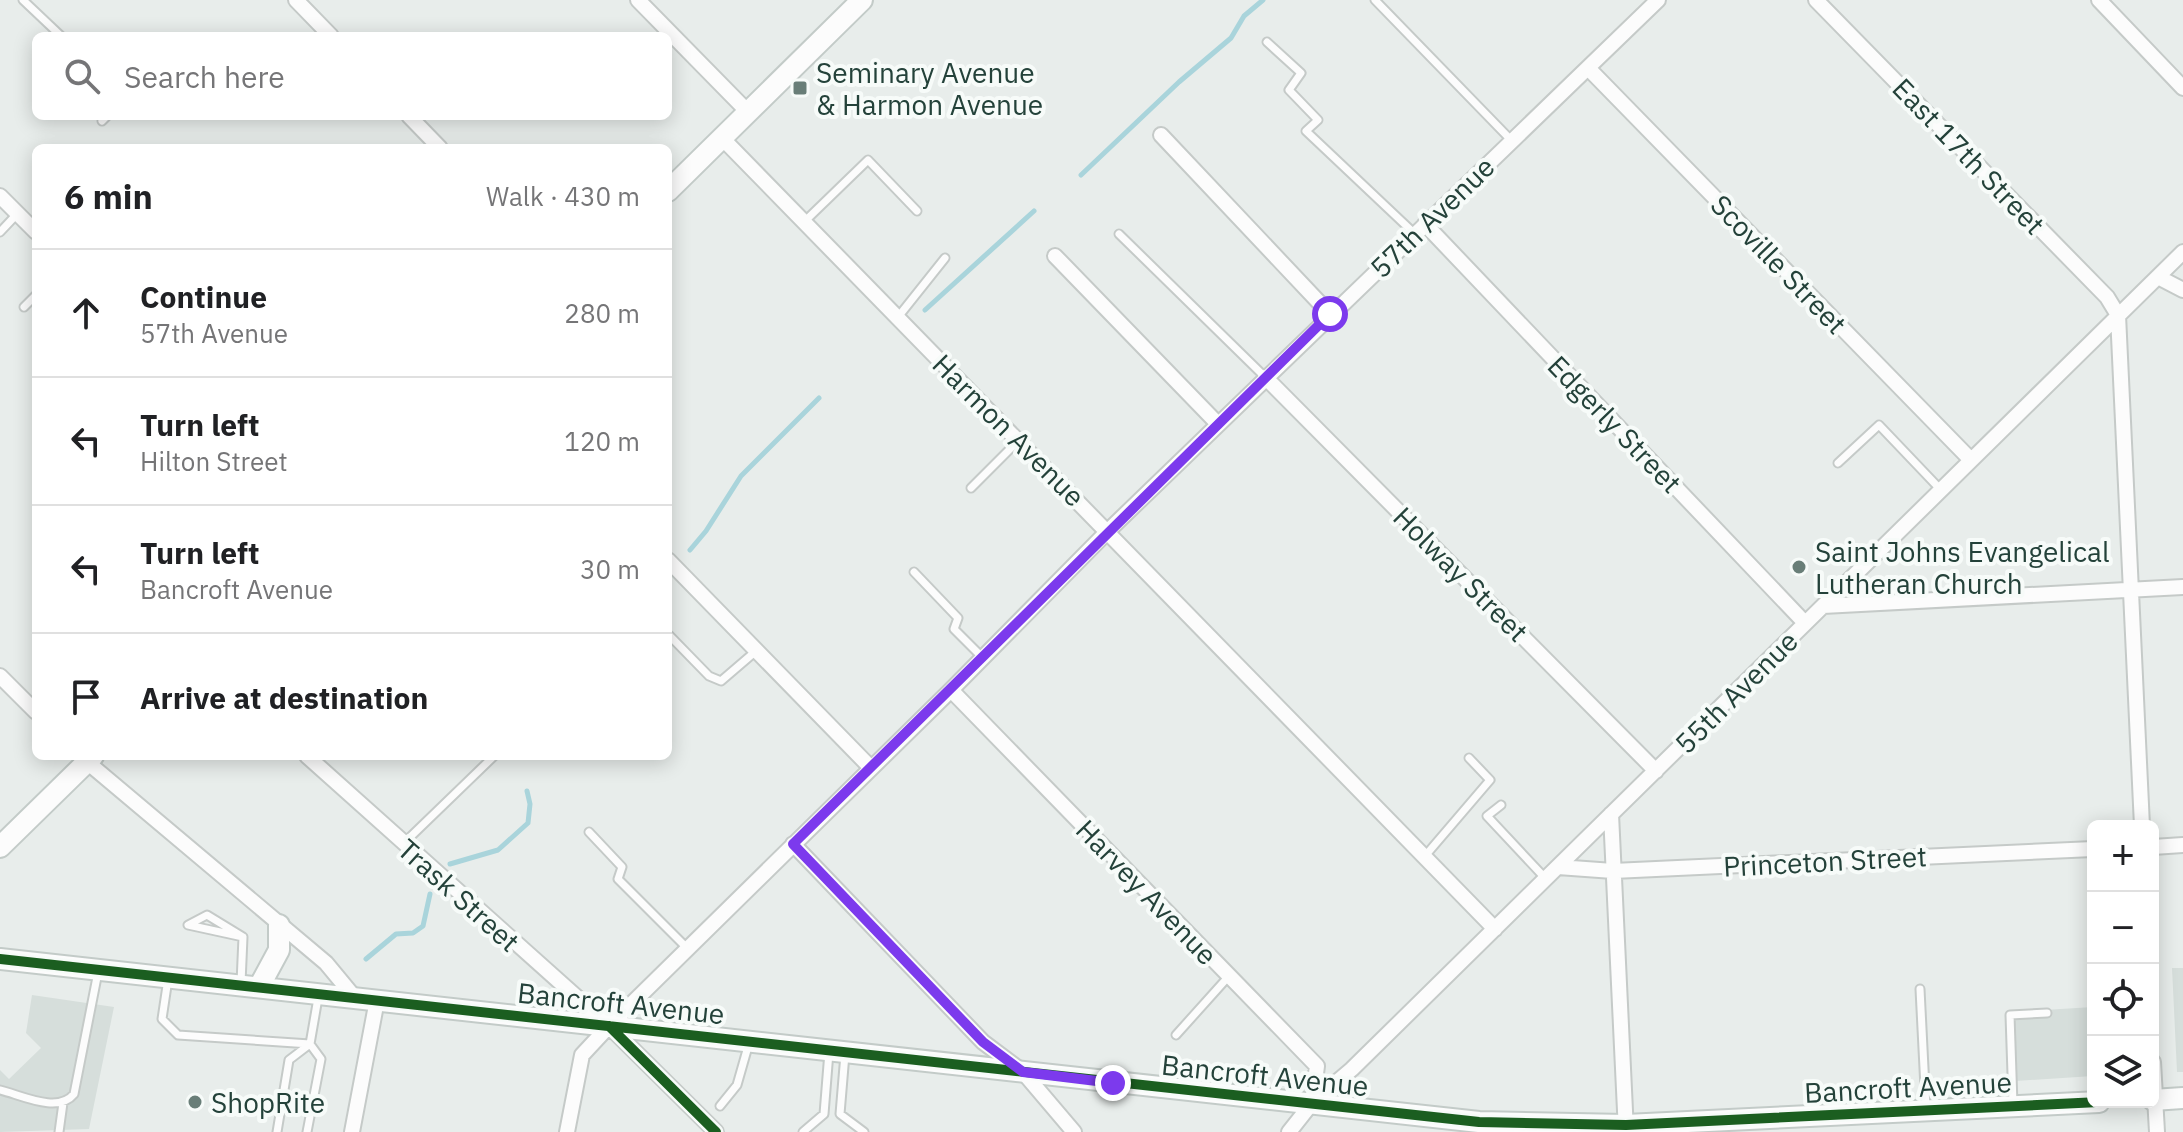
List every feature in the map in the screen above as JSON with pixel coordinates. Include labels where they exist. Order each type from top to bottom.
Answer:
[{"type":"street","points":[[296,0],[327,32]]},
{"type":"street","points":[[638,0],[669,32]]},
{"type":"street","points":[[672,187],[862,0]]},
{"type":"street","name":"57th Avenue","points":[[567,1132],[582,1055],[609,1026],[1217,423],[1658,0]]},
{"type":"street","name":"East 17th Street","points":[[1816,0],[2107,297],[2118,315]]},
{"type":"street","points":[[2099,0],[2183,88]]},
{"type":"street","points":[[672,35],[748,112]]},
{"type":"street","name":"Scoville Street","points":[[1588,68],[1971,460]]},
{"type":"street","points":[[413,120],[436,144]]},
{"type":"street","points":[[1161,135],[1330,314]]},
{"type":"street","name":"Harmon Avenue","points":[[722,138],[1495,929]]},
{"type":"street","points":[[0,196],[32,228]]},
{"type":"street","name":"Edgerly Street","points":[[1420,229],[1805,623]]},
{"type":"street","name":"55th Avenue","points":[[1289,1132],[1312,1103],[1352,1069],[2183,252]]},
{"type":"street","points":[[1055,256],[1217,423]]},
{"type":"street","points":[[2158,277],[2183,290]]},
{"type":"street","points":[[2118,315],[2142,820]]},
{"type":"street","name":"Holway Street","points":[[1265,377],[1656,771]]},
{"type":"street","points":[[672,564],[871,768]]},
{"type":"street","points":[[1823,606],[2183,587]]},
{"type":"street","points":[[0,676],[32,708]]},
{"type":"street","name":"Harvey Avenue","points":[[951,690],[1317,1066],[1312,1103]]},
{"type":"street","points":[[0,847],[84,760]]},
{"type":"street","points":[[88,760],[326,963],[355,998]]},
{"type":"street","name":"Trask Street","points":[[311,760],[609,1026],[716,1132]]},
{"type":"street","points":[[1611,814],[1626,1128]]},
{"type":"street","points":[[793,844],[983,1042],[1023,1072],[1074,1132]]},
{"type":"street","points":[[2159,847],[2183,845]]},
{"type":"street","name":"Princeton Street","points":[[1558,867],[1613,871],[2087,849]]},
{"type":"street","points":[[250,986],[279,950],[279,925]]},
{"type":"street","points":[[0,948],[21,961]]},
{"type":"street","name":"Bancroft Avenue","points":[[0,959],[1312,1103],[1514,1128],[1626,1128],[2087,1103]]},
{"type":"street","points":[[352,1132],[377,1000]]},
{"type":"street","points":[[2159,1100],[2183,1098]]},
{"type":"street","points":[[2155,1108],[2157,1132]]},
{"type":"lane","points":[[23,0],[57,32]]},
{"type":"lane","points":[[1375,0],[1512,141]]},
{"type":"lane","points":[[1267,42],[1301,73],[1289,90],[1318,120],[1306,131],[1420,229]]},
{"type":"lane","points":[[804,222],[868,160],[917,211]]},
{"type":"lane","points":[[0,232],[18,213]]},
{"type":"lane","points":[[1119,234],[1265,377]]},
{"type":"lane","points":[[898,317],[945,258]]},
{"type":"lane","points":[[24,307],[32,299]]},
{"type":"lane","points":[[1838,463],[1879,425],[1941,490]]},
{"type":"lane","points":[[971,488],[1019,440]]},
{"type":"lane","points":[[914,572],[958,618],[954,629],[983,658]]},
{"type":"lane","points":[[672,638],[709,676],[721,681],[756,651]]},
{"type":"lane","points":[[1425,856],[1490,780],[1469,758]]},
{"type":"lane","points":[[403,845],[490,760]]},
{"type":"lane","points":[[1501,805],[1487,816],[1546,879]]},
{"type":"lane","points":[[589,832],[622,867],[618,879],[688,949]]},
{"type":"lane","points":[[207,915],[243,937],[202,928],[188,925],[207,915]]},
{"type":"lane","points":[[243,937],[250,986]]},
{"type":"lane","points":[[59,1132],[63,1103],[74,1094],[99,969]]},
{"type":"lane","points":[[1176,1035],[1229,976]]},
{"type":"lane","points":[[169,977],[162,1019],[178,1035],[310,1044],[321,1059],[307,1132]]},
{"type":"lane","points":[[1920,989],[1926,1110]]},
{"type":"lane","points":[[277,1132],[289,1060],[310,1044],[319,994]]},
{"type":"lane","points":[[2013,1106],[2010,1015],[2047,1013]]},
{"type":"lane","points":[[720,1106],[737,1085],[750,1041]]},
{"type":"lane","points":[[803,1132],[824,1114],[837,1051]]},
{"type":"lane","points":[[837,1051],[840,1114],[864,1132]]},
{"type":"lane","points":[[0,1090],[63,1103]]},
{"type":"shaded area","points":[[2172,968],[2183,968],[2183,1072],[2177,1072]]},
{"type":"shaded area","points":[[32,995],[114,1007],[89,1129],[0,1132],[0,1070],[9,1079],[41,1048],[26,1033]]},
{"type":"shaded area","points":[[2087,1007],[2087,1076],[2015,1081],[2011,1012]]},
{"type":"waterway","points":[[1081,175],[1179,82],[1231,38],[1244,16],[1263,0]]},
{"type":"waterway","points":[[925,310],[1034,211]]},
{"type":"waterway","points":[[690,550],[741,476],[819,398]]},
{"type":"waterway","points":[[450,864],[498,850],[528,823],[530,804],[527,791]]},
{"type":"waterway","points":[[366,959],[396,934],[413,933],[423,926],[430,894]]},
{"type":"cycle path","points":[[0,959],[1479,1122],[1626,1125],[2087,1103]]},
{"type":"cycle path","points":[[609,1026],[716,1132]]},
{"type":"place","name":"Seminary Avenue & Harmon Avenue","points":[[800,88]]},
{"type":"place","name":"Saint Johns Evangelical Lutheran Church","points":[[1799,567]]},
{"type":"place","name":"ShopRite","points":[[195,1102]]},
{"type":"route","points":[[1113,1083],[1023,1072],[983,1042],[793,844],[1330,314]]}]
